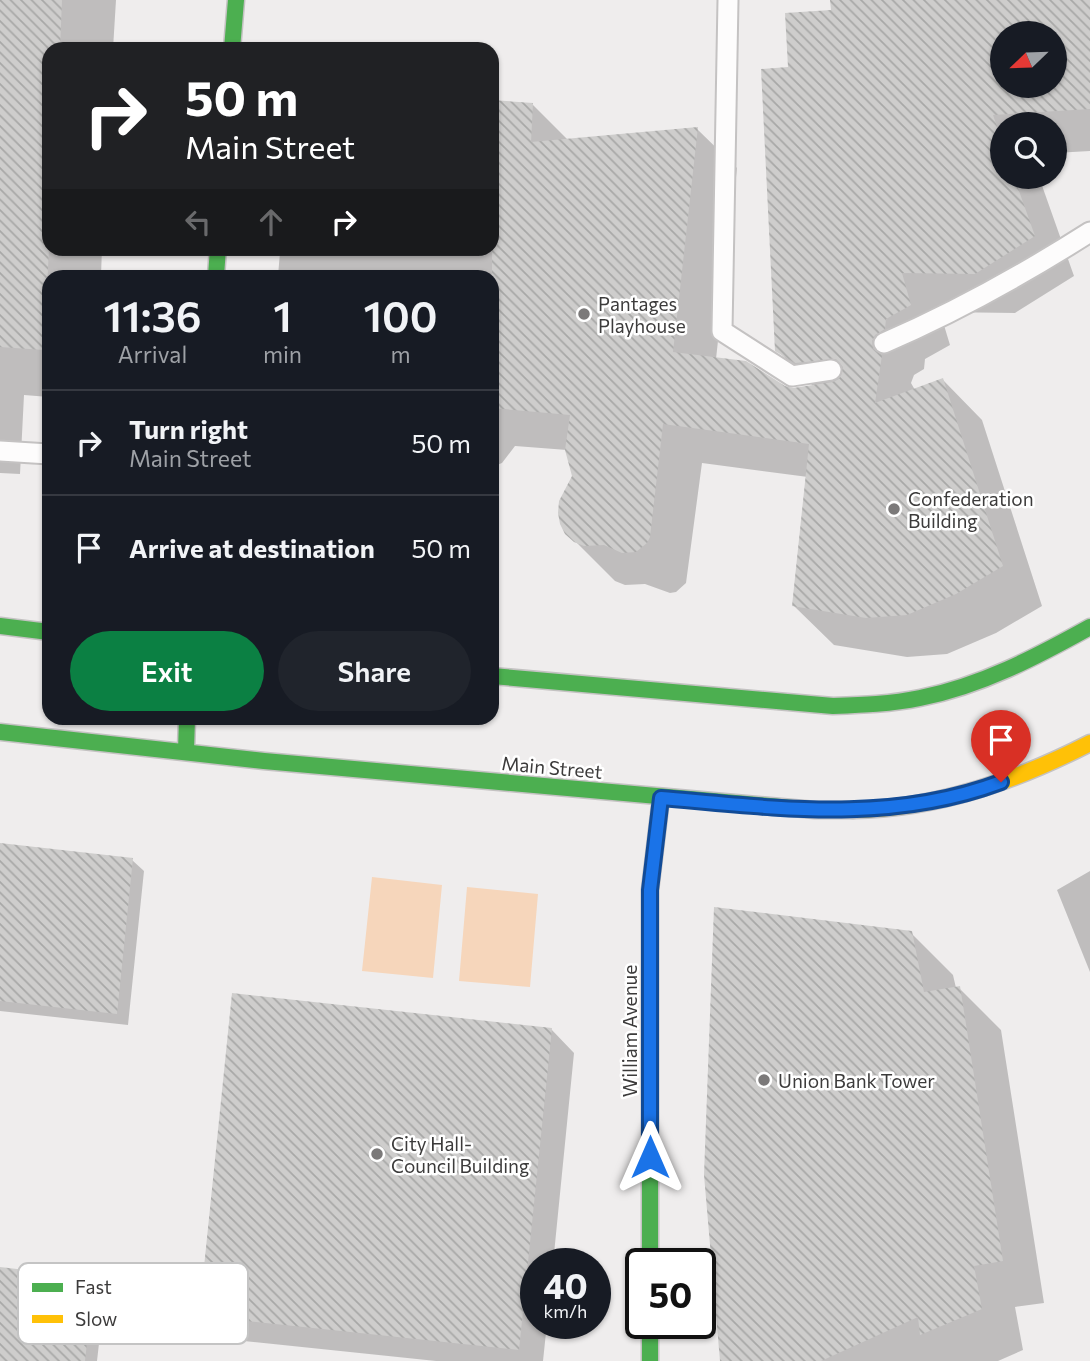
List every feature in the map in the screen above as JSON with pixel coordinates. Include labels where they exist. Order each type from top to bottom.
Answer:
[{"type":"main road","points":[[233,42],[236,0]]},
{"type":"main road","points":[[0,626],[42,631]]},
{"type":"main road","points":[[499,677],[833,706],[876,705],[930,697],[975,683],[1033,658],[1090,627]]},
{"type":"main road","points":[[186,751],[187,725]]},
{"type":"main road","name":"Main Street","points":[[0,732],[264,761],[815,810],[897,808],[982,789],[1090,743]]},
{"type":"main road","name":"William Avenue","points":[[650,1248],[650,890],[661,798]]},
{"type":"main road","points":[[650,1339],[650,1361]]},
{"type":"lane","points":[[728,0],[722,331],[792,376],[831,370]]},
{"type":"lane","points":[[884,343],[930,324],[1008,283],[1090,232]]},
{"type":"lane","points":[[0,451],[42,454]]},
{"type":"shaded area","points":[[372,877],[442,885],[433,978],[362,971]]},
{"type":"shaded area","points":[[467,887],[538,894],[530,987],[459,981]]},
{"type":"building","points":[[0,0],[62,0],[60,42],[42,42],[42,256],[49,256],[48,270],[42,270],[42,350],[0,347]]},
{"type":"building","points":[[830,0],[1090,0],[1090,109],[990,112],[990,189],[1018,189],[1035,236],[975,274],[902,273],[911,305],[886,319],[885,329],[875,335],[872,341],[873,349],[882,355],[875,403],[943,378],[1003,566],[956,594],[907,615],[866,618],[792,606],[809,444],[663,424],[650,537],[636,552],[622,553],[604,545],[584,546],[574,542],[565,534],[560,524],[559,501],[572,476],[565,450],[570,415],[499,409],[499,270],[492,270],[492,256],[499,256],[499,101],[533,103],[531,142],[698,127],[673,352],[746,361],[785,386],[793,388],[839,379],[843,367],[836,359],[795,363],[775,351],[761,69],[788,67],[785,13],[831,10]]},
{"type":"building","points":[[0,843],[133,858],[117,1014],[0,1001]]},
{"type":"building","points":[[714,907],[912,931],[924,992],[960,986],[1003,1261],[974,1266],[982,1309],[920,1335],[918,1317],[821,1361],[720,1361],[716,1314],[716,1248],[710,1248],[704,1175]]},
{"type":"building","name":"City Hall- Council Building","points":[[232,993],[552,1028],[529,1248],[520,1248],[519,1350],[248,1321],[248,1263],[204,1263]]},
{"type":"building","points":[[0,1267],[18,1269],[18,1344],[87,1344],[85,1361],[0,1361]]},
{"type":"traffic: fast","points":[[233,42],[236,0]]},
{"type":"traffic: fast","points":[[216,270],[217,256]]},
{"type":"traffic: fast","points":[[0,626],[42,631]]},
{"type":"traffic: fast","points":[[499,677],[833,706],[876,704],[920,698],[965,686],[1029,659],[1090,627]]},
{"type":"traffic: fast","points":[[186,751],[187,725]]},
{"type":"traffic: fast","points":[[0,732],[264,761],[815,810],[853,810]]},
{"type":"traffic: fast","points":[[650,1248],[650,890],[661,798]]},
{"type":"traffic: fast","points":[[650,1339],[650,1361]]},
{"type":"traffic: slow","points":[[853,810],[915,804],[975,790],[1005,781],[1090,743]]},
{"type":"place","name":"Pantages Playhouse","points":[[584,314]]},
{"type":"place","name":"Confederation Building","points":[[894,509]]},
{"type":"place","name":"Union Bank Tower","points":[[764,1080]]},
{"type":"place","name":"City Hall- Council Building","points":[[377,1154]]},
{"type":"route","points":[[650,1157],[650,890],[661,798],[815,810],[855,810],[897,808],[982,789],[1001,782]]}]
